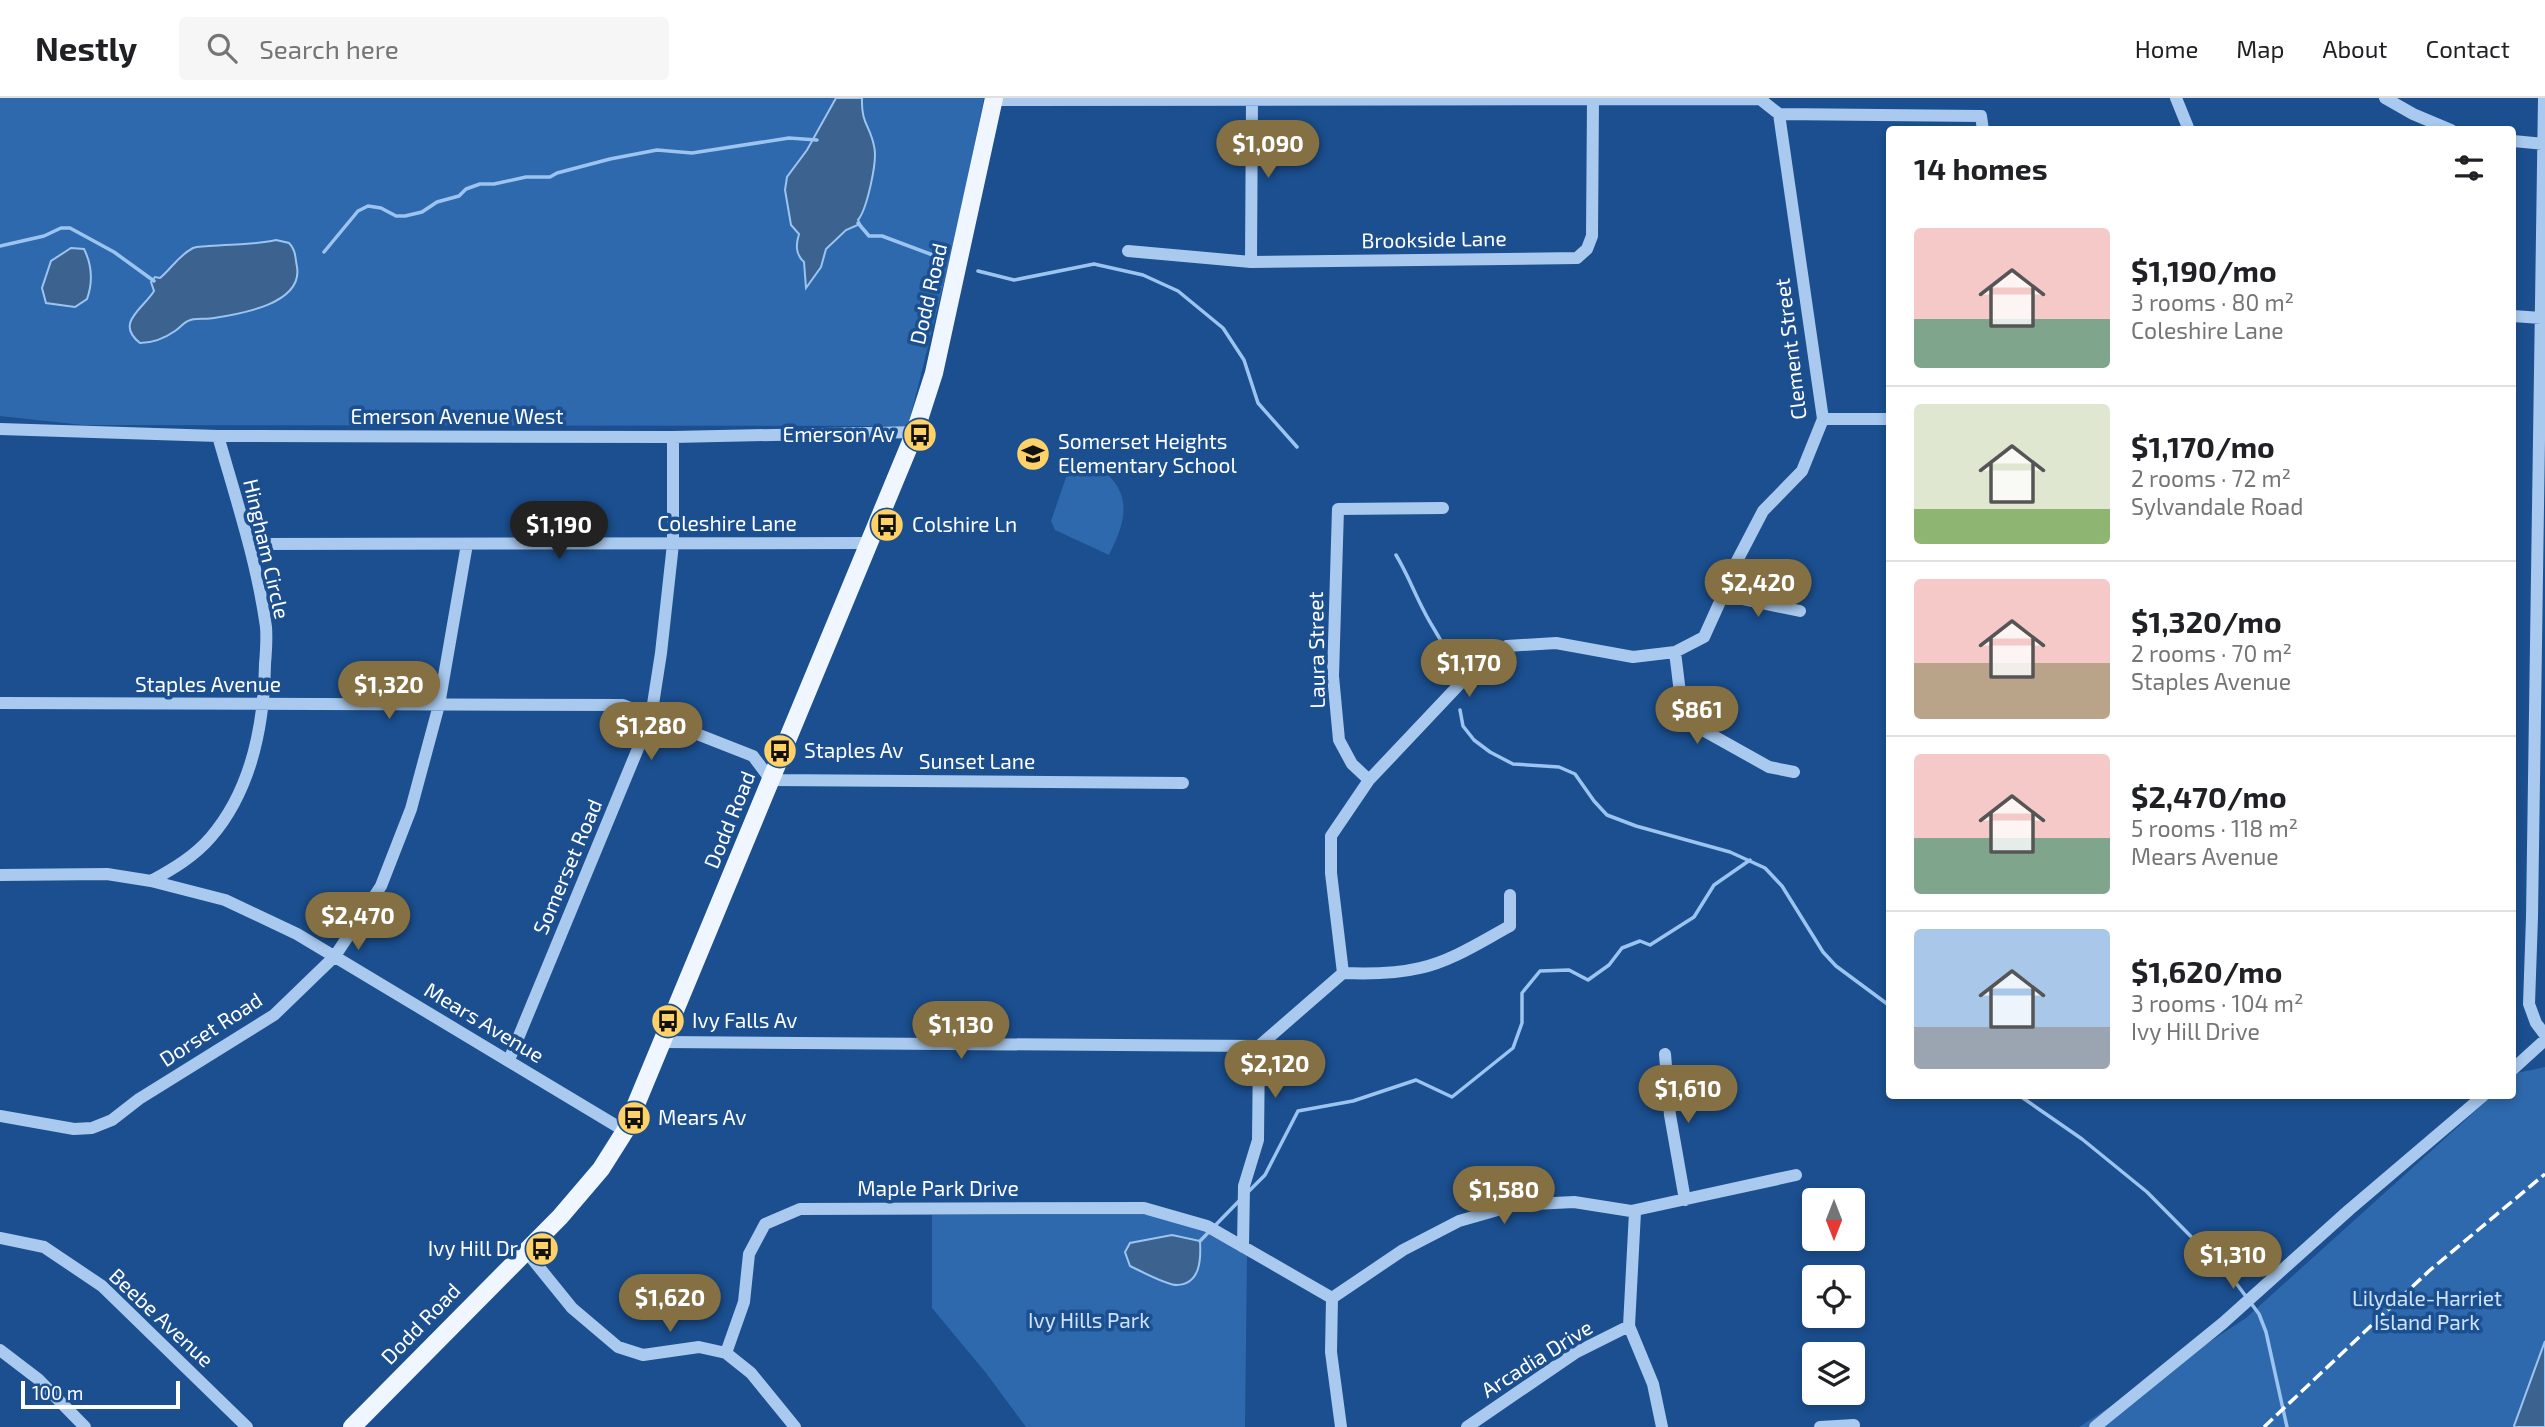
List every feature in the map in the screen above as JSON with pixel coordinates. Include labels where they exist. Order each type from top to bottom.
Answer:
[{"type":"main road","name":"Dodd Road","points":[[352,1427],[560,1217],[601,1169],[625,1131],[915,432],[934,373],[994,99]]},
{"type":"street","points":[[2176,98],[2187,126]]},
{"type":"street","points":[[2385,98],[2442,126]]},
{"type":"street","points":[[2516,1066],[2545,1038],[2529,1004],[2544,98]]},
{"type":"street","points":[[994,99],[1759,99],[1779,114],[1982,116],[1983,126]]},
{"type":"street","points":[[1251,262],[1252,99]]},
{"type":"street","name":"Brookside Lane","points":[[1128,251],[1251,262],[1577,258],[1587,249],[1592,236],[1593,100]]},
{"type":"street","name":"Clement Street","points":[[1675,652],[1704,637],[1726,582],[1763,511],[1802,471],[1823,419],[1779,114]]},
{"type":"street","points":[[2516,141],[2544,143]]},
{"type":"street","points":[[2516,316],[2541,318]]},
{"type":"street","points":[[1823,419],[1886,419]]},
{"type":"street","name":"Emerson Avenue West","points":[[0,429],[218,436],[673,437],[915,432]]},
{"type":"street","name":"Hingham Circle","points":[[152,881],[184,862],[210,839],[231,811],[247,776],[264,705],[266,629],[249,544],[218,436]]},
{"type":"street","name":"Somerset Road","points":[[509,1060],[651,716],[673,544],[673,437]]},
{"type":"street","name":"Laura Street","points":[[1369,780],[1352,764],[1339,740],[1334,676],[1338,509],[1443,508]]},
{"type":"street","name":"Coleshire Lane","points":[[249,544],[869,544]]},
{"type":"street","name":"Dorset Road","points":[[0,1116],[74,1129],[92,1128],[112,1120],[139,1099],[274,1015],[335,956],[382,886],[411,809],[439,705],[467,544]]},
{"type":"street","points":[[1723,595],[1800,611]]},
{"type":"street","points":[[1343,973],[1331,873],[1331,836],[1369,780],[1472,671],[1507,646],[1556,643],[1633,657],[1675,652],[1681,701],[1701,729],[1769,767],[1794,772]]},
{"type":"street","name":"Staples Avenue","points":[[0,703],[623,705],[753,756],[771,780]]},
{"type":"street","name":"Sunset Lane","points":[[771,780],[1183,783]]},
{"type":"street","name":"Mears Avenue","points":[[0,875],[107,874],[152,881],[225,900],[297,934],[625,1131]]},
{"type":"street","points":[[663,1042],[1259,1046],[1343,973],[1374,974],[1422,968],[1467,950],[1510,926],[1510,895]]},
{"type":"street","points":[[1243,1247],[1244,1186],[1258,1140],[1259,1046]]},
{"type":"street","points":[[1665,1054],[1670,1115],[1685,1199]]},
{"type":"street","points":[[2095,1427],[2223,1323],[2480,1099]]},
{"type":"street","points":[[1341,1427],[1331,1352],[1332,1298],[1403,1250],[1459,1221],[1515,1205],[1574,1202],[1631,1211],[1796,1175]]},
{"type":"street","name":"Maple Park Drive","points":[[726,1353],[744,1302],[749,1254],[765,1224],[800,1209],[1144,1208],[1208,1226],[1332,1298]]},
{"type":"street","points":[[1631,1211],[1635,1212],[1629,1326],[1653,1384],[1662,1427]]},
{"type":"street","name":"Beebe Avenue","points":[[0,1238],[44,1247],[102,1286],[247,1427]]},
{"type":"street","points":[[525,1250],[572,1308],[618,1347],[643,1355],[699,1347],[726,1353],[751,1373],[795,1427]]},
{"type":"street","name":"Arcadia Drive","points":[[1467,1427],[1575,1353],[1629,1326]]},
{"type":"street","points":[[0,1350],[38,1379],[85,1427]]},
{"type":"street","points":[[1820,1427],[1854,1425]]},
{"type":"green space","points":[[0,98],[984,98],[956,235],[908,426],[83,425],[0,416]]},
{"type":"green space","points":[[1073,457],[1104,471],[1121,493],[1122,524],[1109,555],[1055,530],[1051,521]]},
{"type":"green space","name":"Lilydale-Harriet Island Park","points":[[2545,1067],[2545,1427],[2079,1427],[2246,1318],[2489,1099],[2516,1099],[2517,1073]]},
{"type":"green space","name":"Ivy Hills Park","points":[[932,1215],[1158,1215],[1199,1226],[1247,1256],[1245,1427],[1026,1427],[932,1308]]},
{"type":"shaded area","points":[[836,98],[862,98],[864,119],[874,146],[873,173],[865,206],[858,220],[860,224],[846,230],[826,249],[821,267],[806,288],[804,262],[797,249],[799,234],[791,225],[785,190],[787,177],[807,150]]},
{"type":"shaded area","points":[[276,240],[289,243],[295,254],[297,267],[296,280],[290,290],[280,298],[239,314],[191,320],[171,334],[154,341],[140,343],[133,336],[130,322],[154,291],[151,282],[155,277],[160,278],[188,251],[197,247]]},
{"type":"shaded area","points":[[71,248],[84,249],[89,261],[91,280],[87,299],[75,307],[46,303],[42,288],[51,261]]},
{"type":"shaded area","points":[[1172,1235],[1200,1241],[1198,1269],[1191,1280],[1185,1284],[1172,1284],[1130,1266],[1125,1252],[1130,1243]]},
{"type":"shaded area","points":[[2545,1341],[2545,1427],[2515,1427],[2514,1426]]},
{"type":"waterway","points":[[324,252],[358,211],[368,206],[381,208],[396,216],[405,216],[422,212],[437,202],[459,196],[466,189],[480,184],[494,184],[526,177],[550,177],[610,159],[657,150],[692,153],[789,138],[817,140]]},
{"type":"waterway","points":[[858,223],[869,236],[882,236],[938,257]]},
{"type":"waterway","points":[[0,246],[44,236],[61,228],[70,228],[114,252],[154,281]]},
{"type":"waterway","points":[[978,271],[1014,280],[1094,264],[1143,275],[1178,291],[1223,328],[1244,360],[1258,403],[1297,447]]},
{"type":"waterway","points":[[1396,555],[1450,662]]},
{"type":"waterway","points":[[1460,710],[1463,726],[1474,740],[1490,752],[1513,764],[1559,767],[1575,774],[1607,815],[1636,826],[1730,852],[1765,868],[1782,886],[1823,952],[1836,966],[1886,1003]]},
{"type":"waterway","points":[[1247,1193],[1265,1175],[1298,1111],[1353,1101],[1416,1080],[1452,1097],[1513,1048],[1522,1023],[1522,993],[1540,971],[1569,970],[1588,980],[1609,965],[1622,948],[1640,941],[1650,945],[1694,917],[1714,885],[1750,860]]},
{"type":"waterway","points":[[2024,1099],[2082,1139],[2147,1192],[2233,1279],[2259,1314],[2266,1332],[2287,1427]]},
{"type":"waterway","points":[[1200,1241],[1239,1201]]},
{"type":"railway","points":[[2264,1427],[2429,1271],[2545,1174]]},
{"type":"place","name":"Emerson Av","points":[[920,435]]},
{"type":"place","name":"Somerset Heights Elementary School","points":[[1033,454]]},
{"type":"place","name":"Colshire Ln","points":[[887,525]]},
{"type":"place","name":"Staples Av","points":[[780,751]]},
{"type":"place","name":"Ivy Falls Av","points":[[668,1021]]},
{"type":"place","name":"Mears Av","points":[[634,1118]]},
{"type":"place","name":"Ivy Hill Dr","points":[[542,1249]]}]
